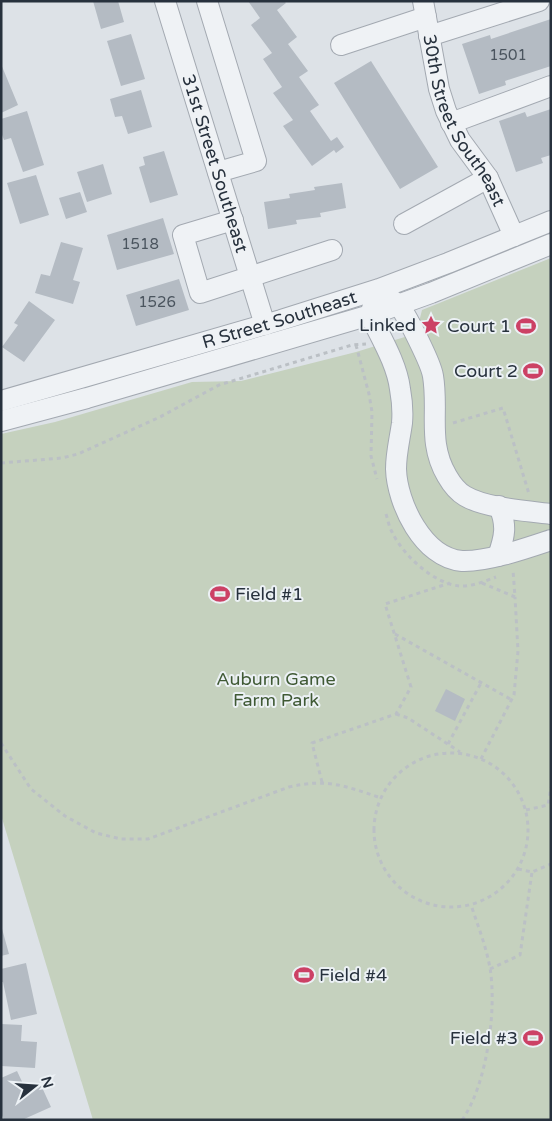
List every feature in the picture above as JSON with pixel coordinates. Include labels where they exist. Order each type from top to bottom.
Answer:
[{"type":"street","name":"31st Street Southeast","points":[[165,1],[265,325]]},
{"type":"street","points":[[206,1],[256,161],[218,172]]},
{"type":"street","points":[[341,45],[426,18],[539,1]]},
{"type":"street","name":"30th Street Southeast","points":[[426,18],[439,89],[451,123],[460,140],[488,178],[514,236]]},
{"type":"street","points":[[451,123],[551,86]]},
{"type":"street","points":[[404,224],[488,178]]},
{"type":"street","points":[[233,220],[184,235],[200,293],[332,250]]},
{"type":"street","name":"R Street Southeast","points":[[1,401],[265,325],[379,289],[551,221]]},
{"type":"street","name":"R Street Southeast","points":[[1,421],[87,398],[370,315],[551,244]]},
{"type":"street","points":[[542,513],[499,506],[464,496],[450,482],[436,451],[433,374],[399,305],[379,289],[370,315],[398,380],[403,413],[397,477],[410,520],[417,532],[428,544],[450,558],[462,561],[498,556],[551,540]]},
{"type":"street","points":[[498,556],[505,531],[504,517],[499,506]]},
{"type":"path","points":[[1,463],[62,458],[78,454],[160,417],[219,385],[352,345],[374,342]]},
{"type":"path","points":[[434,429],[502,408],[542,513]]},
{"type":"path","points":[[481,759],[514,695],[518,651],[513,570]]},
{"type":"path","points":[[396,714],[411,688],[385,604],[451,583]]},
{"type":"path","points":[[482,583],[515,597]]},
{"type":"path","points":[[394,634],[512,700]]},
{"type":"path","points":[[448,744],[481,683]]},
{"type":"path","points":[[322,782],[312,743],[396,714],[408,718],[461,753]]},
{"type":"path","points":[[1,744],[31,789],[65,816],[96,833],[122,839],[148,839],[289,787],[322,782],[351,788],[381,798]]},
{"type":"path","points":[[446,752],[461,753],[481,759],[502,772],[520,796],[526,810],[528,825],[528,840],[524,855],[518,869],[509,881],[498,892],[485,900],[471,905],[448,907],[426,904],[406,893],[389,877],[381,864],[373,835],[374,820],[381,798],[392,778],[417,760],[446,752]]},
{"type":"path","points":[[551,787],[548,805],[551,809]]},
{"type":"path","points":[[526,810],[548,805]]},
{"type":"path","points":[[518,869],[532,872],[551,864]]},
{"type":"path","points":[[490,969],[520,955],[532,872]]},
{"type":"path","points":[[462,1120],[468,1112],[476,1091],[486,1056],[492,995],[490,969],[485,945],[471,905]]},
{"type":"green space","name":"Auburn Game Farm Park","points":[[551,258],[551,1120],[93,1120],[1,815],[1,434],[55,422],[192,382],[241,381],[356,352],[421,332],[419,322],[422,310]]},
{"type":"building","points":[[93,1],[118,1],[124,22],[101,29]]},
{"type":"building","points":[[248,1],[284,1],[286,3],[277,10],[297,37],[288,44],[308,71],[299,77],[319,105],[310,111],[331,141],[337,137],[344,147],[336,153],[334,150],[312,166],[283,126],[293,120],[273,93],[282,87],[263,59],[272,53],[251,25],[260,18]]},
{"type":"building","points":[[551,19],[551,66],[505,81],[506,85],[479,94],[462,44],[490,35],[491,39]]},
{"type":"building","points":[[131,34],[145,79],[121,86],[107,41]]},
{"type":"building","points":[[371,61],[438,167],[400,189],[334,83]]},
{"type":"building","points":[[1,64],[18,105],[1,113]]},
{"type":"building","points":[[141,90],[152,127],[128,134],[122,116],[115,117],[110,99]]},
{"type":"building","points":[[551,109],[551,155],[541,158],[543,163],[516,172],[499,121],[525,112],[527,117]]},
{"type":"building","points":[[27,111],[44,165],[23,172],[11,138],[4,140],[1,132],[1,119]]},
{"type":"building","points":[[164,151],[178,195],[150,203],[139,167],[145,165],[143,157]]},
{"type":"building","points":[[103,164],[112,194],[87,202],[77,172]]},
{"type":"building","points":[[36,175],[49,215],[20,224],[7,183]]},
{"type":"building","points":[[342,183],[346,208],[320,213],[321,217],[296,220],[297,224],[268,229],[264,202],[290,198],[289,194],[315,190],[314,187]]},
{"type":"building","points":[[80,192],[87,212],[66,219],[59,198]]},
{"type":"building","points":[[163,218],[174,254],[117,270],[107,235]]},
{"type":"building","points":[[61,242],[83,248],[73,280],[80,282],[73,304],[35,293],[41,274],[50,276]]},
{"type":"building","points":[[179,279],[189,310],[136,326],[126,295]]},
{"type":"building","points":[[29,301],[55,320],[24,362],[2,347],[18,325],[14,323]]},
{"type":"building","points":[[446,689],[465,699],[455,721],[435,711]]},
{"type":"building","points":[[1,925],[9,954],[1,956]]},
{"type":"building","points":[[26,963],[37,1014],[11,1020],[3,982],[1,982],[1,969]]},
{"type":"building","points":[[1,1024],[22,1025],[21,1041],[37,1042],[35,1068],[1,1066]]},
{"type":"building","points":[[17,1071],[26,1090],[40,1083],[51,1107],[22,1120],[4,1120],[1,1113],[1,1078]]},
{"type":"place","name":"Linked","points":[[431,325]]},
{"type":"place","name":"Court 1","points":[[526,326]]},
{"type":"place","name":"Court 2","points":[[533,371]]},
{"type":"place","name":"Field #1","points":[[220,594]]},
{"type":"place","name":"Field #4","points":[[304,975]]},
{"type":"place","name":"Field #3","points":[[533,1038]]}]
